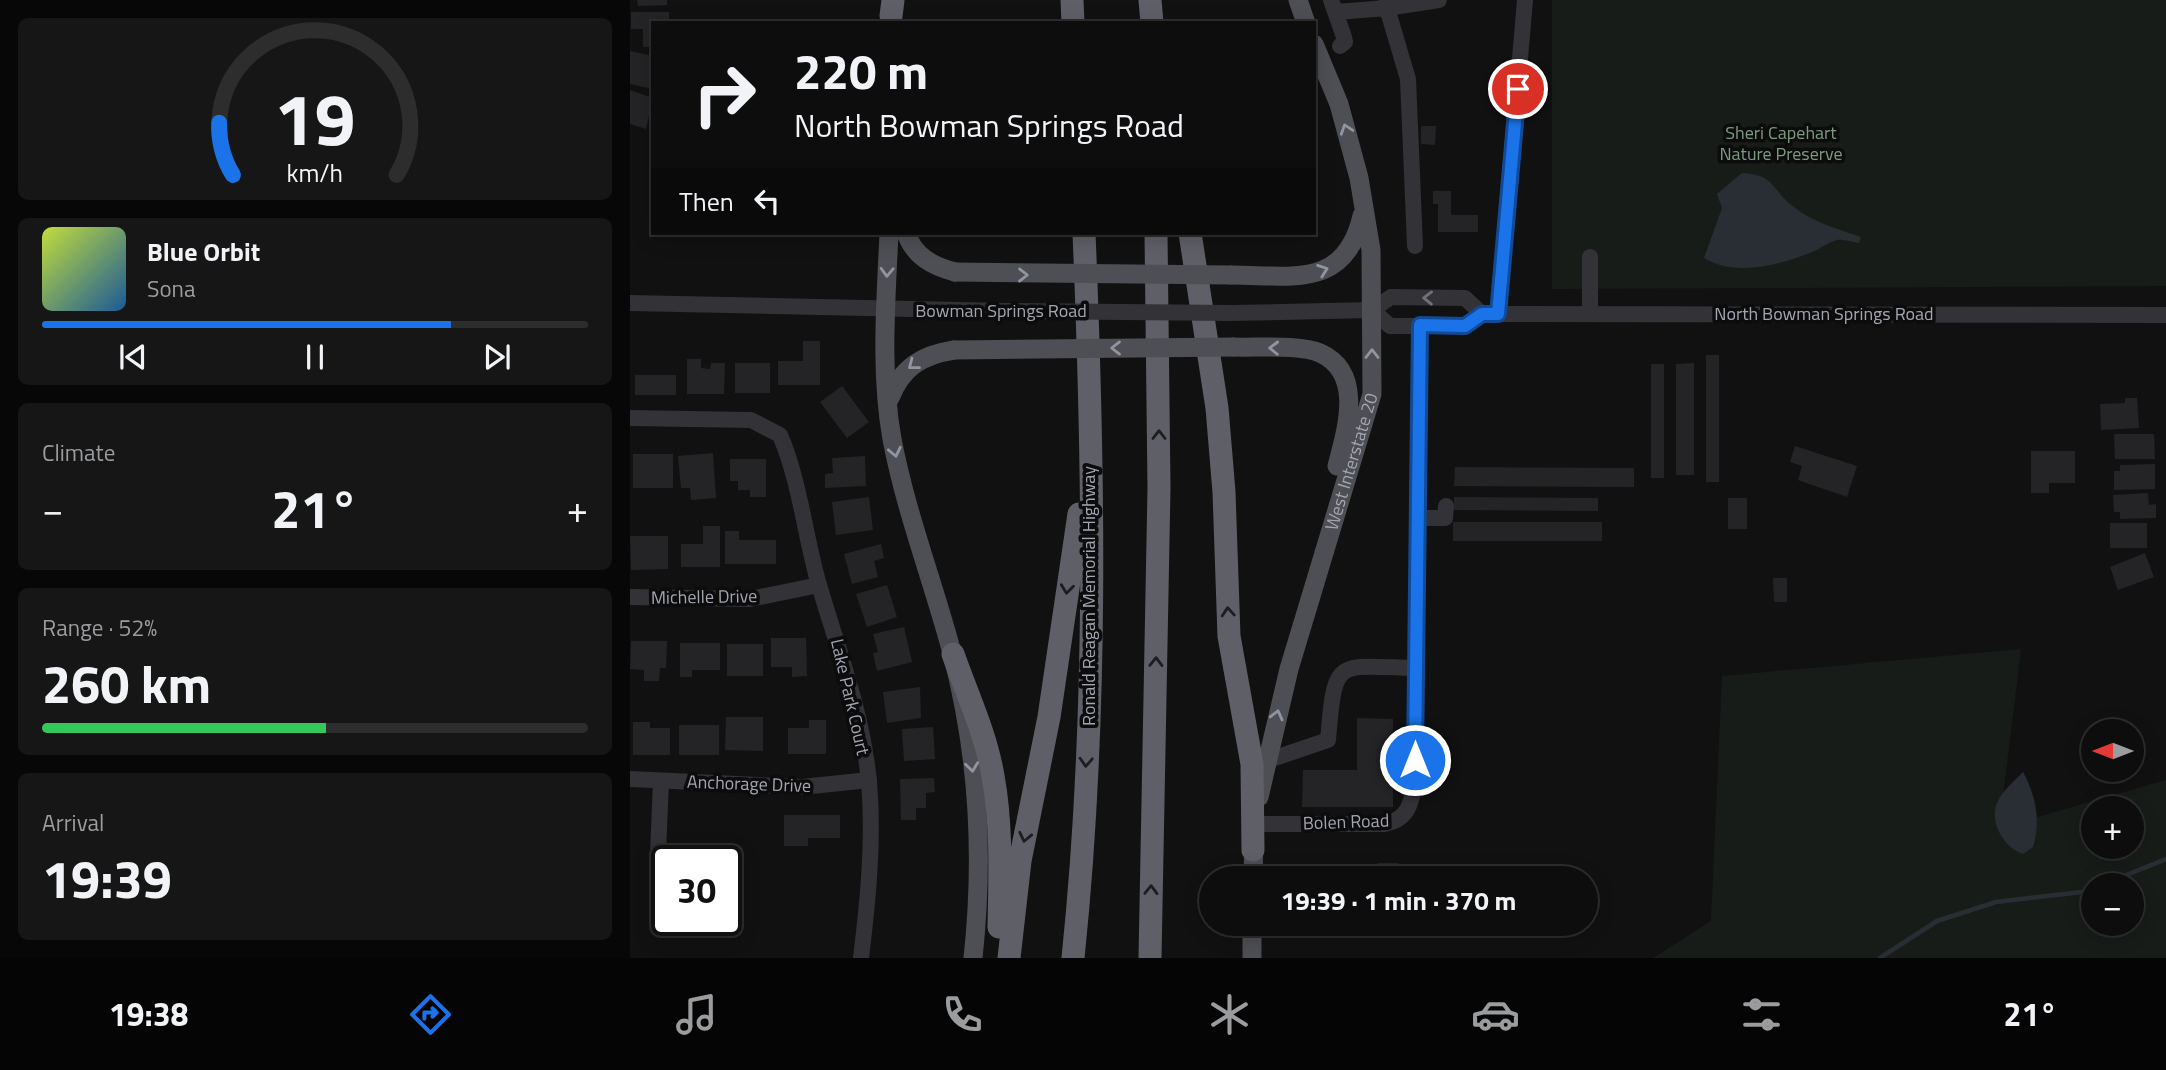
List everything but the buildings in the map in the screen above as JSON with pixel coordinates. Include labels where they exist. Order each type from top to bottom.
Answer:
[{"type":"highway","points":[[1072,0],[1073,21]]},
{"type":"highway","name":"Ronald Reagan Memorial Highway","points":[[1073,958],[1079,899],[1091,675],[1084,235]]},
{"type":"highway","points":[[1150,958],[1159,488],[1156,235]]},
{"type":"highway","points":[[1190,235],[1217,408],[1224,492],[1230,636],[1252,764],[1253,850]]},
{"type":"highway","points":[[1009,958],[1020,861],[1049,717],[1089,449]]},
{"type":"highway","points":[[953,654],[983,737],[993,777],[1000,864],[999,958]]},
{"type":"main road","points":[[1298,0],[1305,21]]},
{"type":"main road","name":"West Interstate 20","points":[[1253,866],[1256,824],[1266,761],[1372,394],[1371,250],[1351,144],[1316,49]]},
{"type":"main road","points":[[907,235],[922,258],[937,267],[955,272],[1303,275],[1330,269],[1353,246],[1364,207]]},
{"type":"main road","points":[[889,235],[886,310],[892,435],[906,507],[953,654],[967,727],[979,826],[979,906],[973,958]]},
{"type":"main road","points":[[889,402],[898,379],[913,363],[932,353],[954,350],[1233,347],[1321,353],[1338,368],[1350,391],[1345,436],[1332,487],[1330,533]]},
{"type":"main road","points":[[1252,936],[1252,958]]},
{"type":"street","points":[[1340,46],[1345,43],[1344,37],[1333,6],[1439,0]]},
{"type":"street","points":[[1490,314],[1525,0]]},
{"type":"street","points":[[1387,4],[1408,79],[1415,246]]},
{"type":"street","points":[[1590,257],[1590,314]]},
{"type":"street","name":"North Bowman Springs Road","points":[[1490,314],[1465,298],[1391,297],[1372,310],[1390,326],[1465,326],[1490,314],[2166,315]]},
{"type":"street","name":"Bowman Springs Road","points":[[630,303],[886,310],[1231,313],[1372,310]]},
{"type":"street","name":"Bolen Road","points":[[1256,824],[1384,824],[1401,818],[1410,808],[1415,783],[1420,325]]},
{"type":"street","name":"Lake Park Court","points":[[630,418],[751,420],[774,429],[783,441],[819,585],[838,644],[869,780],[871,836],[861,958]]},
{"type":"street","points":[[1417,518],[1445,518],[1446,506]]},
{"type":"street","name":"Michelle Drive","points":[[630,597],[750,598],[819,585]]},
{"type":"street","points":[[1266,761],[1328,740],[1332,692],[1339,675],[1350,666],[1416,668]]},
{"type":"street","name":"Anchorage Drive","points":[[630,779],[802,787],[869,780]]},
{"type":"street","points":[[658,845],[661,781]]},
{"type":"green space","name":"Sheri Capehart Nature Preserve","points":[[1552,0],[2166,0],[2166,286],[1552,289]]},
{"type":"green space","points":[[2021,649],[1999,828],[2081,804],[2081,859],[2144,859],[2144,796],[2110,796],[2166,780],[2166,958],[1653,958],[1711,921],[1722,676]]},
{"type":"shaded area","points":[[1742,173],[1768,180],[1787,202],[1802,213],[1861,237],[1859,243],[1837,240],[1799,257],[1758,267],[1729,267],[1704,258],[1722,208],[1717,194]]},
{"type":"shaded area","points":[[2023,772],[2034,799],[2037,828],[2033,847],[2023,854],[2004,840],[1997,826],[1995,810],[2008,786]]},
{"type":"waterway","points":[[2131,873],[2166,859]]},
{"type":"waterway","points":[[1880,958],[1937,921],[1996,902],[2081,892]]},
{"type":"route","points":[[1415,760],[1420,325],[1465,326],[1482,314],[1498,314],[1518,89]]}]
